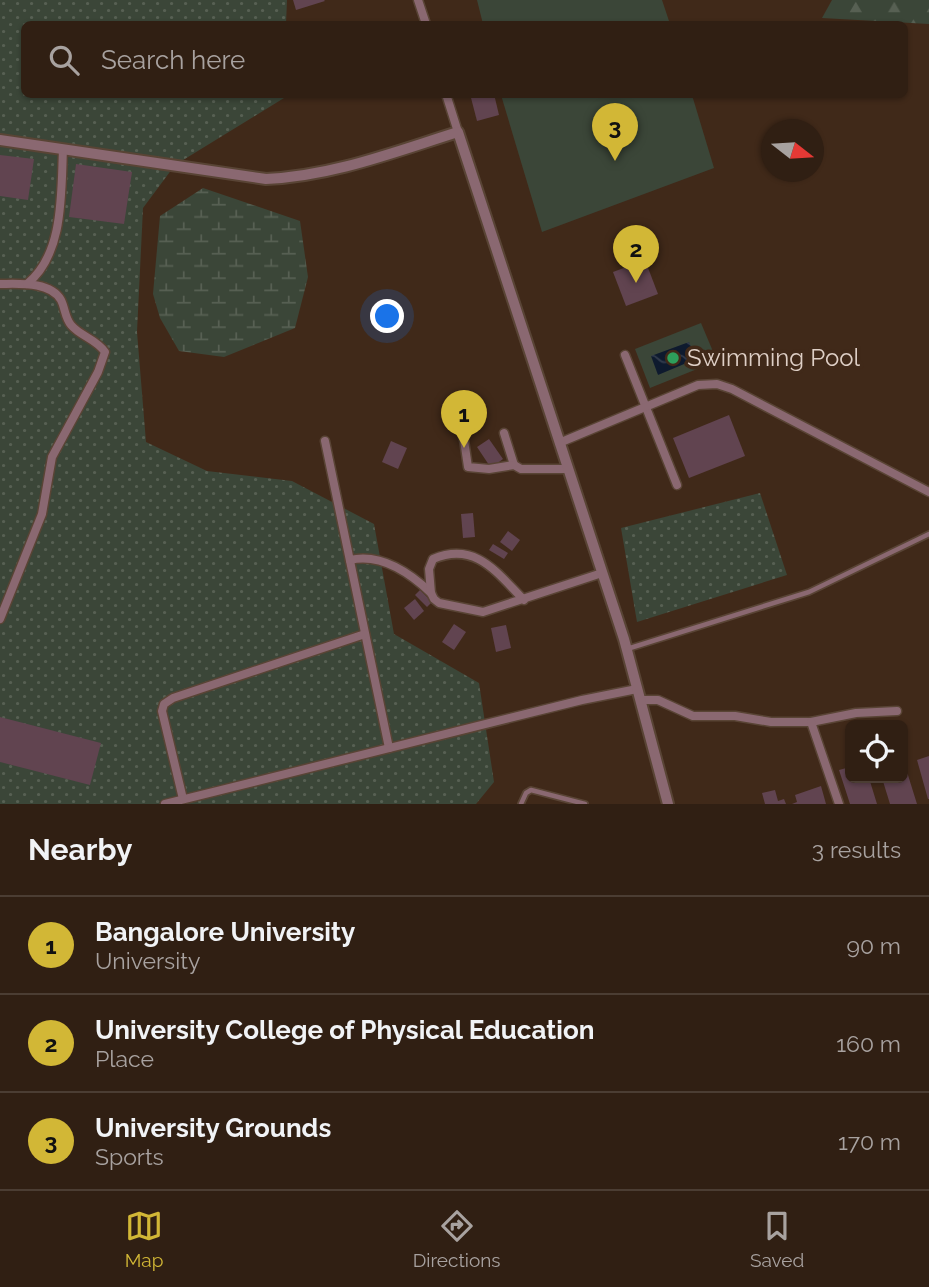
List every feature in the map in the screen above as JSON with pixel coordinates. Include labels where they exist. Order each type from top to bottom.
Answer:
[{"type":"street","points":[[418,0],[425,21]]},
{"type":"street","points":[[447,98],[602,573],[668,804]]},
{"type":"street","points":[[0,141],[266,178],[300,177],[347,168],[458,132]]},
{"type":"street","points":[[26,284],[38,275],[58,227],[64,149]]},
{"type":"street","points":[[0,284],[26,284],[51,290],[60,299],[68,322],[73,328],[101,346],[105,352],[98,372],[52,457],[42,514],[0,619]]},
{"type":"street","points":[[625,355],[677,485]]},
{"type":"street","points":[[559,443],[698,385],[717,384],[732,389],[929,492]]},
{"type":"street","points":[[504,433],[514,465]]},
{"type":"street","points":[[464,440],[468,467],[489,469],[514,465],[521,468],[568,469]]},
{"type":"street","points":[[325,441],[389,748]]},
{"type":"street","points":[[430,593],[429,569],[433,559],[468,555],[486,561],[524,600]]},
{"type":"street","points":[[350,559],[362,557],[384,561],[413,576],[439,603],[483,612],[602,573]]},
{"type":"street","points":[[183,799],[162,711],[164,704],[173,698],[365,634]]},
{"type":"street","points":[[165,804],[183,799],[196,800],[582,700],[638,695],[658,700],[693,716],[735,716],[771,722],[811,722],[856,713],[897,711]]},
{"type":"street","points":[[811,722],[839,804]]},
{"type":"lane","points":[[626,650],[809,592],[929,534]]},
{"type":"lane","points":[[520,804],[531,790],[585,804]]},
{"type":"green space","points":[[0,0],[287,0],[286,21],[21,21],[21,98],[284,98],[175,165],[143,208],[137,332],[146,442],[207,471],[292,481],[374,524],[394,634],[479,683],[494,782],[476,804],[0,804]]},
{"type":"green space","points":[[477,0],[662,0],[669,21],[482,21]]},
{"type":"green space","points":[[832,0],[929,0],[929,24],[822,18]]},
{"type":"green space","points":[[502,98],[693,98],[714,168],[542,232]]},
{"type":"green space","points":[[203,188],[300,221],[308,277],[295,328],[224,357],[179,351],[160,318],[153,294],[160,216]]},
{"type":"green space","points":[[701,323],[717,361],[650,388],[635,349]]},
{"type":"green space","points":[[760,493],[787,575],[637,622],[621,528]]},
{"type":"water","name":"Swimming Pool","points":[[689,342],[696,359],[658,375],[651,356]]},
{"type":"building","points":[[293,0],[324,0],[325,1],[296,10]]},
{"type":"building","points":[[471,98],[495,98],[499,115],[477,121]]},
{"type":"building","points":[[0,155],[34,159],[28,200],[0,196]]},
{"type":"building","points":[[76,164],[132,172],[124,224],[69,217]]},
{"type":"building","points":[[645,260],[658,294],[626,306],[613,272]]},
{"type":"building","points":[[729,415],[745,456],[689,478],[673,438]]},
{"type":"building","points":[[489,439],[503,459],[491,468],[477,447]]},
{"type":"building","points":[[391,441],[407,448],[398,469],[382,462]]},
{"type":"building","points":[[473,513],[475,537],[463,538],[461,514]]},
{"type":"building","points":[[508,531],[520,540],[512,551],[500,542]]},
{"type":"building","points":[[493,544],[508,553],[504,559],[489,550]]},
{"type":"building","points":[[420,590],[432,602],[427,607],[415,595]]},
{"type":"building","points":[[415,599],[424,611],[414,620],[404,608]]},
{"type":"building","points":[[454,624],[466,632],[454,650],[442,642]]},
{"type":"building","points":[[506,625],[511,648],[496,652],[491,628]]},
{"type":"building","points":[[0,717],[101,743],[90,785],[0,762]]},
{"type":"building","points":[[929,756],[929,799],[928,799],[917,760]]},
{"type":"building","points":[[845,768],[845,783],[871,783],[877,804],[850,804],[839,770]]},
{"type":"building","points":[[908,775],[917,804],[890,804],[884,783],[908,783]]},
{"type":"building","points":[[821,786],[826,804],[792,804],[797,802],[795,795]]},
{"type":"building","points":[[775,790],[778,801],[784,799],[786,804],[765,804],[762,793]]},
{"type":"place","name":"University Grounds","points":[[615,161]]},
{"type":"place","name":"University College of Physical Education","points":[[636,283]]},
{"type":"place","name":"Swimming Pool","points":[[673,358]]},
{"type":"place","name":"Bangalore University","points":[[464,448]]}]
